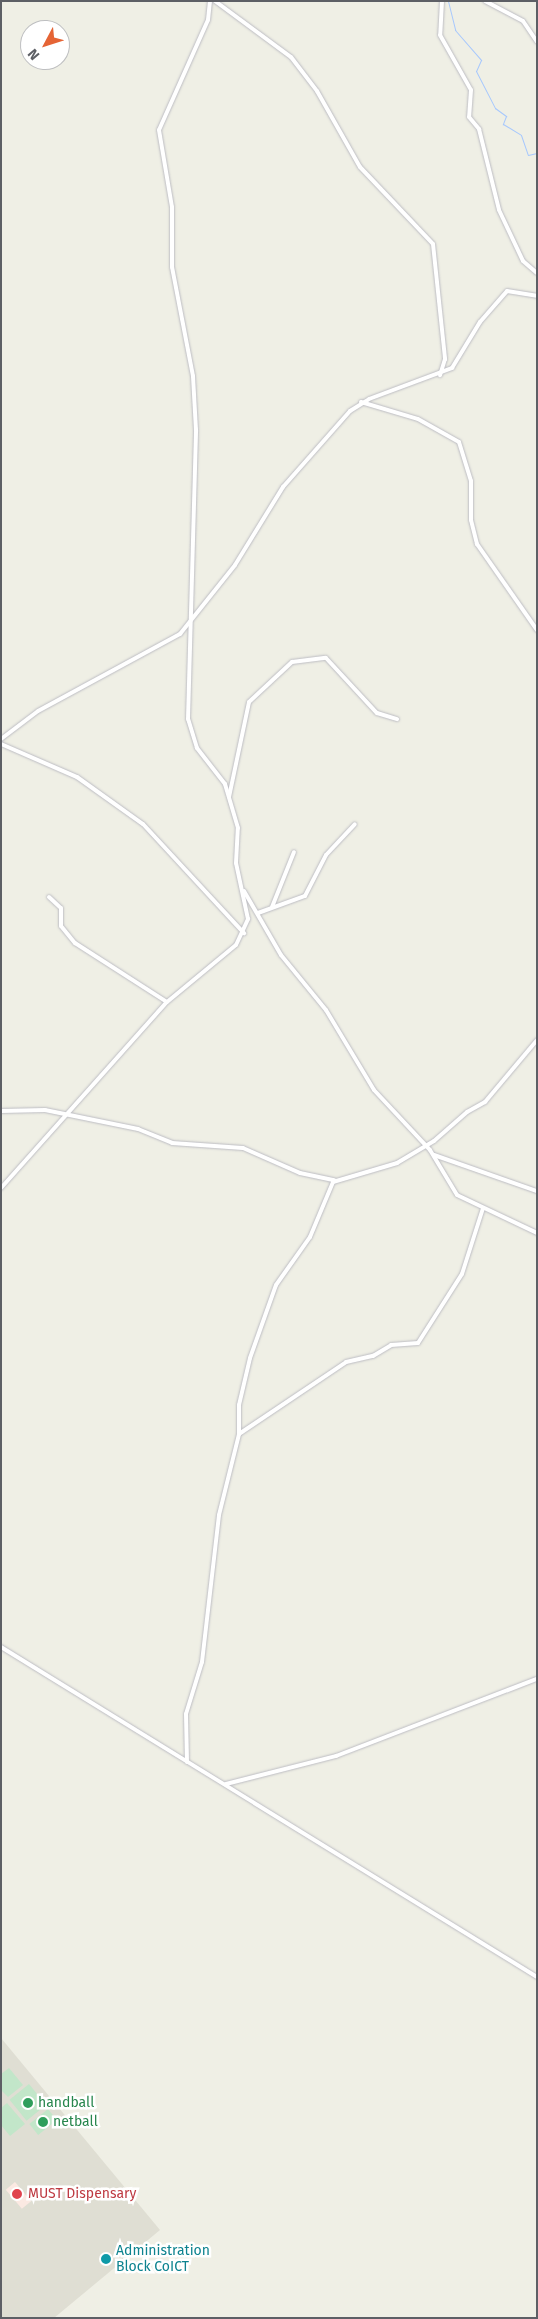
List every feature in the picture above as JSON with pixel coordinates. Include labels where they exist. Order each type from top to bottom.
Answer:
[{"type":"street","points":[[1,1188],[69,1117],[168,1002],[244,933],[249,916],[236,859],[238,832],[229,799],[222,778],[200,754],[189,727],[187,656],[193,619],[197,499],[194,386],[173,273],[172,207],[159,130],[208,20],[210,1]]},
{"type":"street","points":[[214,1],[291,57],[317,91],[360,167],[433,244],[445,359],[440,375]]},
{"type":"street","points":[[442,1],[440,35],[471,90],[469,116],[479,129],[499,210],[523,261],[537,274]]},
{"type":"street","points":[[485,1],[523,22],[537,42]]},
{"type":"street","points":[[1,739],[54,702],[168,643],[193,619],[235,564],[283,487],[361,402],[440,375],[460,360],[480,322],[507,291],[537,296]]},
{"type":"street","points":[[361,402],[418,419],[459,442],[470,481],[471,520],[477,544],[537,630]]},
{"type":"street","points":[[229,799],[249,702],[292,662],[326,658],[377,713],[397,719]]},
{"type":"street","points":[[1,744],[77,777],[143,824],[244,933]]},
{"type":"street","points":[[258,913],[305,896],[326,855],[355,824]]},
{"type":"street","points":[[270,909],[277,902],[294,852]]},
{"type":"street","points":[[242,888],[281,955],[326,1010],[374,1090],[434,1156],[456,1195],[531,1228],[537,1233]]},
{"type":"street","points":[[49,897],[61,908],[61,926],[75,942],[168,1002]]},
{"type":"street","points":[[1,1111],[28,1107],[69,1117],[138,1129],[172,1143],[243,1148],[317,1179],[339,1180],[394,1165],[426,1146],[485,1102],[537,1040]]},
{"type":"street","points":[[434,1156],[537,1191]]},
{"type":"street","points":[[187,1762],[186,1714],[202,1662],[219,1515],[239,1434],[240,1399],[268,1304],[313,1232],[329,1187],[339,1180]]},
{"type":"street","points":[[239,1434],[346,1362],[373,1356],[391,1345],[418,1343],[463,1272],[483,1208]]},
{"type":"street","points":[[531,1228],[537,1228]]},
{"type":"street","points":[[1,1647],[537,1977]]},
{"type":"street","points":[[226,1784],[336,1756],[537,1679]]},
{"type":"shaded area","points":[[1,2038],[160,2230],[54,2318],[1,2318]]},
{"type":"shaded area","name":"MUST Dispensary","points":[[15,2182],[31,2201],[22,2209],[6,2190]]},
{"type":"green space","points":[[9,2068],[23,2085],[8,2097],[1,2090],[1,2074]]},
{"type":"green space","name":"handball","points":[[29,2084],[46,2105],[27,2121],[10,2100]]},
{"type":"green space","points":[[7,2103],[25,2124],[10,2136],[1,2125],[1,2108]]},
{"type":"green space","name":"netball","points":[[48,2109],[57,2120],[38,2135],[29,2124]]},
{"type":"waterway","points":[[448,1],[455,30],[481,60],[476,71],[495,108],[506,116],[503,124],[521,135],[528,155],[537,153]]},
{"type":"place","name":"handball","points":[[28,2103]]},
{"type":"place","name":"netball","points":[[43,2122]]},
{"type":"place","name":"MUST Dispensary","points":[[17,2194]]},
{"type":"place","name":"Administration Block CoICT","points":[[106,2259]]}]
